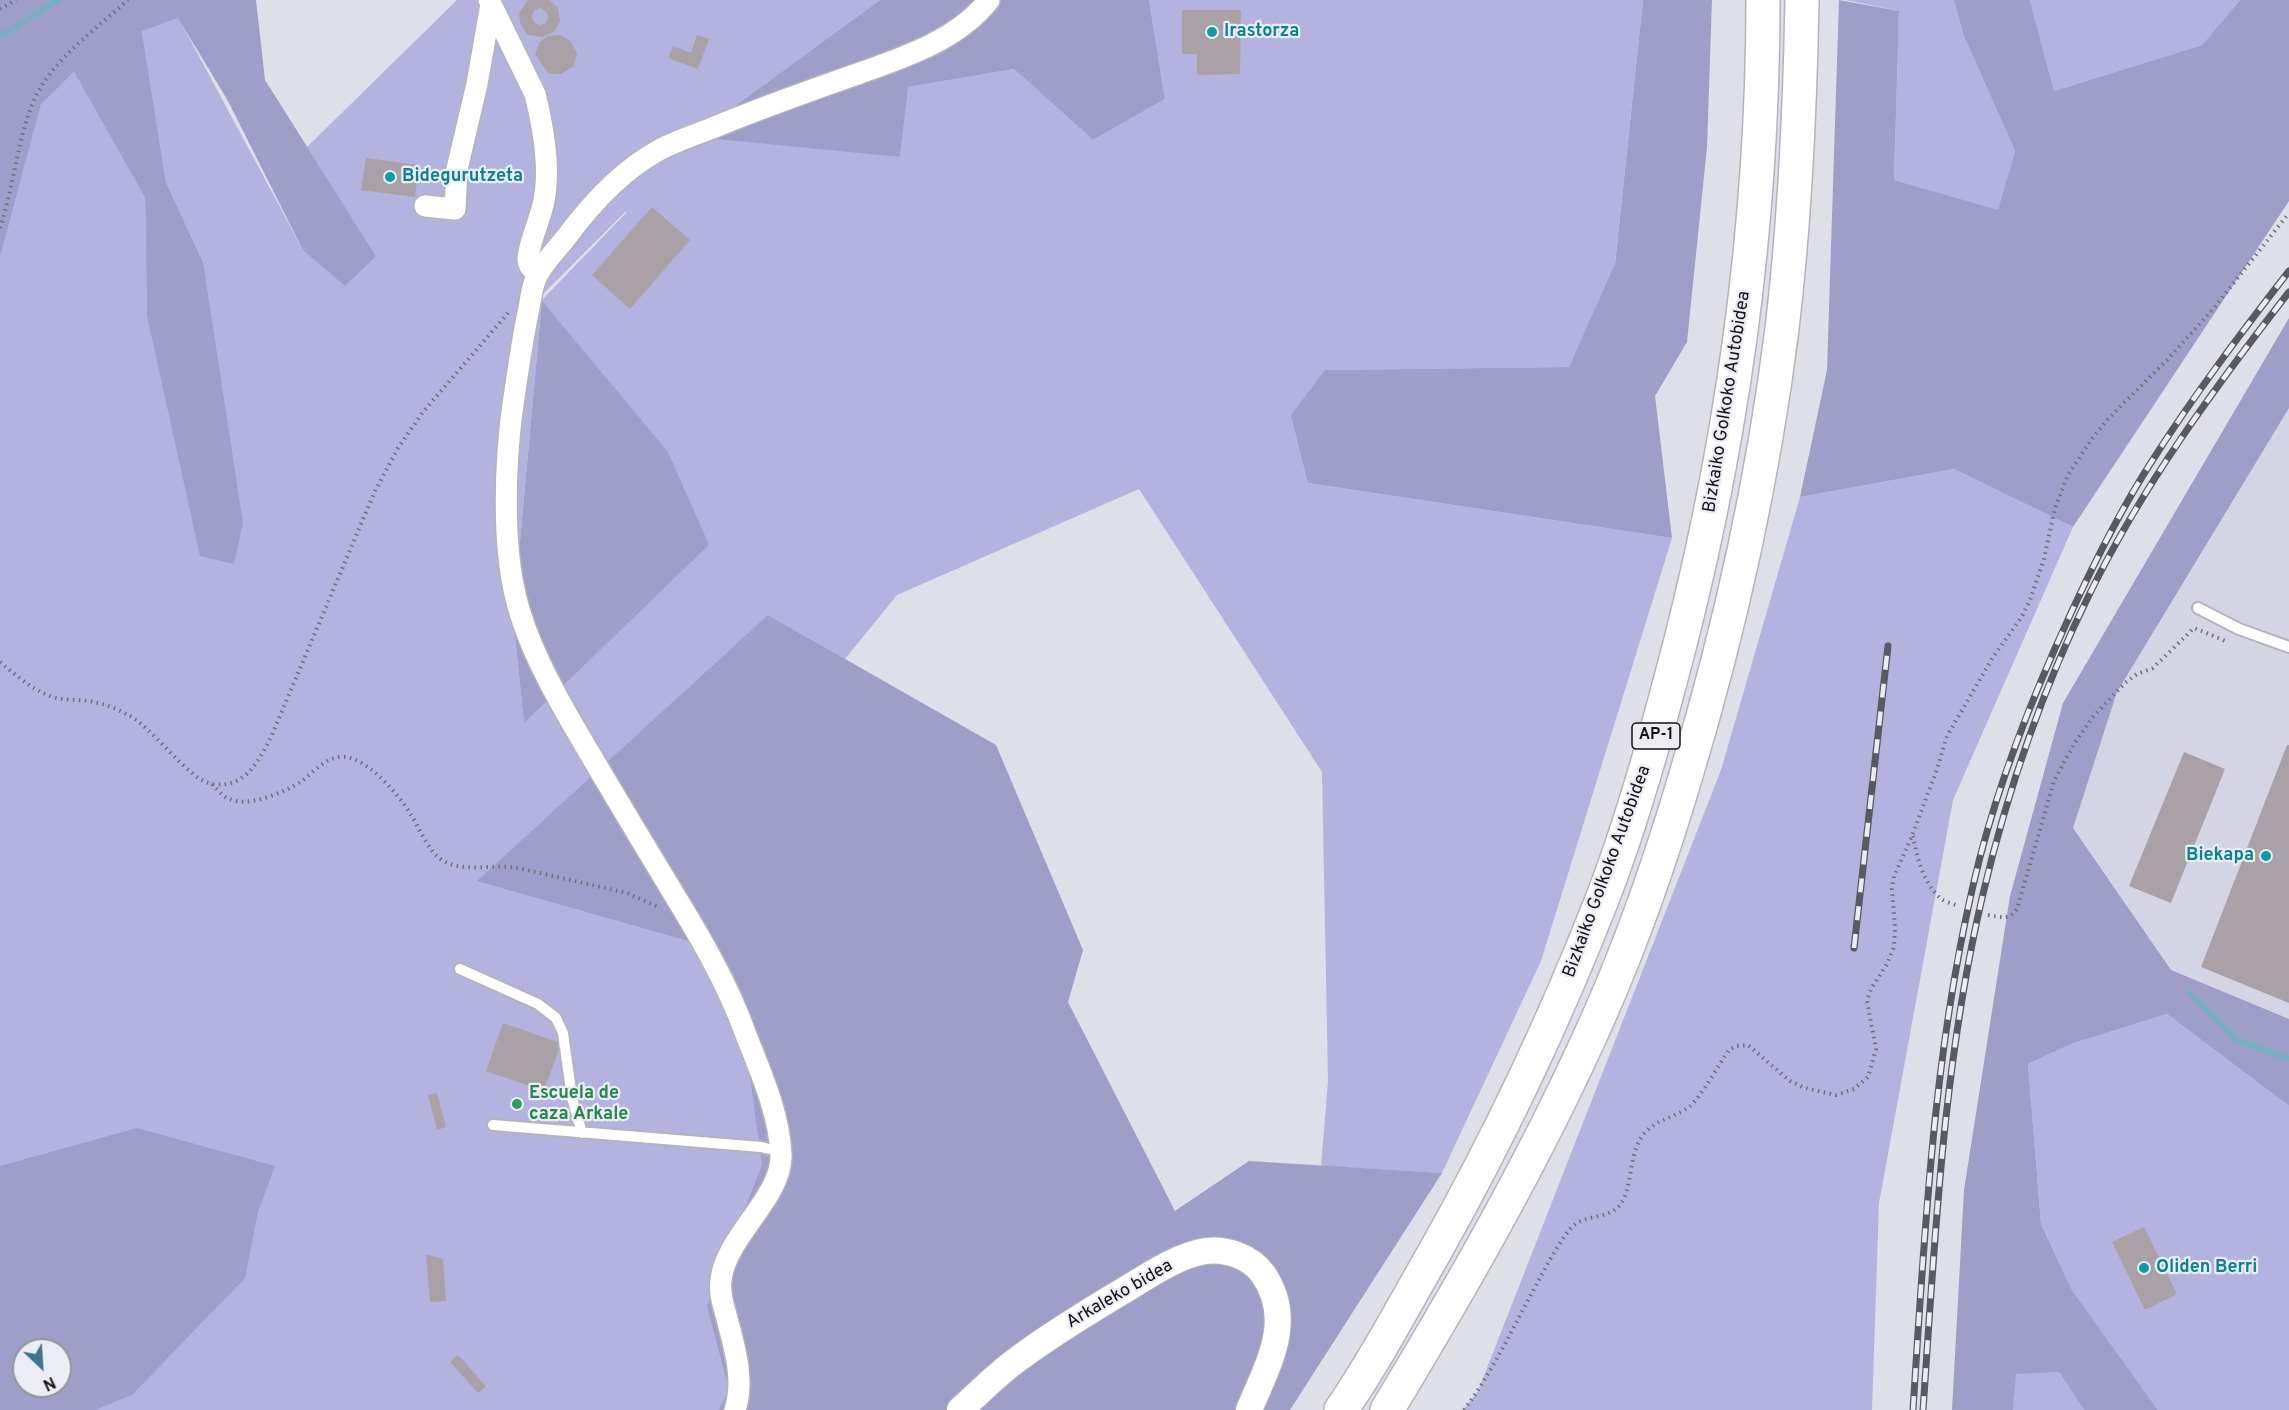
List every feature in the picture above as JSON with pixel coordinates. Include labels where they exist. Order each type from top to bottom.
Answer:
[{"type":"highway","name":"Bizkaiko Golkoko Autobidea","points":[[1341,1410],[1478,1175],[1507,1116],[1558,1006],[1604,894],[1649,761],[1684,632],[1708,525],[1744,316],[1760,117],[1763,0]]},
{"type":"highway","name":"AP-1","points":[[1387,1410],[1502,1213],[1601,1012],[1647,897],[1705,712],[1737,588],[1762,456],[1782,330],[1800,116],[1802,0]]},
{"type":"street","points":[[735,1410],[740,1381],[722,1298],[721,1279],[727,1257],[773,1185],[780,1165],[781,1152],[776,1123],[740,1017],[718,969],[564,709],[537,655],[517,604],[509,568],[507,528],[509,430],[536,280],[580,218],[634,167],[661,149],[766,106],[875,68],[918,50],[950,34],[978,14],[989,0]]},
{"type":"street","points":[[490,2],[535,94],[543,134],[546,176],[544,202],[528,259],[536,280]]},
{"type":"street","points":[[425,206],[456,209],[456,169],[477,84],[490,2]]},
{"type":"street","name":"Arkaleko bidea","points":[[960,1410],[1016,1360],[1066,1325],[1167,1265],[1206,1251],[1227,1252],[1242,1257],[1259,1268],[1270,1284],[1277,1302],[1279,1322],[1270,1359],[1249,1410]]},
{"type":"lane","points":[[2199,608],[2239,629],[2289,647]]},
{"type":"lane","points":[[460,969],[538,1004],[556,1018],[563,1033],[572,1098],[582,1133]]},
{"type":"lane","points":[[493,1125],[761,1147],[781,1152]]},
{"type":"path","points":[[0,9],[16,0]]},
{"type":"path","points":[[0,228],[35,98],[57,64],[128,0]]},
{"type":"path","points":[[1464,1410],[1481,1386],[1547,1265],[1570,1229],[1586,1219],[1608,1213],[1620,1205],[1625,1194],[1634,1152],[1641,1137],[1654,1125],[1690,1106],[1729,1050],[1736,1046],[1748,1045],[1790,1081],[1830,1094],[1844,1094],[1868,1077],[1876,1049],[1867,1001],[1894,947],[1892,882],[1912,836],[1947,736],[1993,657],[2021,618],[2030,600],[2042,566],[2055,508],[2068,475],[2103,426],[2227,293],[2289,213]]},
{"type":"path","points":[[211,784],[237,783],[255,767],[288,701],[328,599],[375,491],[398,448],[423,412],[536,280]]},
{"type":"path","points":[[1988,915],[2005,918],[2012,916],[2017,909],[2054,781],[2074,744],[2111,696],[2137,674],[2152,668],[2194,628],[2235,644]]},
{"type":"path","points":[[0,662],[32,688],[54,697],[93,702],[129,715],[166,746],[196,776],[211,784],[229,800],[241,802],[273,795],[302,781],[323,763],[334,758],[345,757],[356,760],[382,778],[410,812],[433,851],[447,862],[459,867],[518,868],[627,893],[659,908]]},
{"type":"path","points":[[1912,836],[1926,878],[1939,898],[1956,905]]},
{"type":"shaded area","points":[[0,0],[256,0],[265,80],[376,256],[345,286],[303,250],[228,101],[178,18],[142,31],[166,182],[203,262],[243,523],[234,564],[200,556],[147,316],[145,198],[74,72],[41,104],[0,258]]},
{"type":"shaded area","points":[[457,0],[880,0],[713,122],[900,157],[907,87],[1014,69],[1093,140],[1165,99],[1149,0],[1643,0],[1614,272],[1569,367],[1325,370],[1308,483],[1672,538],[1541,961],[1442,1173],[1321,1166],[1328,1081],[1322,772],[1139,489],[897,595],[845,659],[768,615],[699,943],[771,1121],[727,1410],[0,1410],[0,258],[41,103],[74,72],[145,198],[147,316],[203,262],[166,182],[142,31],[178,17],[303,250],[376,256],[307,147]],"holes":[[[627,212],[542,300],[542,295]],[[542,302],[524,723],[513,617]]]},
{"type":"shaded area","points":[[880,0],[1149,0],[1165,99],[1093,140],[1014,69],[908,87],[900,157],[717,139],[713,122]]},
{"type":"shaded area","points":[[1643,0],[1712,0],[1707,147],[1687,342],[1655,396],[1672,538],[1308,483],[1291,415],[1325,370],[1569,367],[1615,264]]},
{"type":"shaded area","points":[[1839,0],[1899,11],[1894,180],[1998,210],[2015,151],[1963,34],[1954,0],[2030,0],[2054,91],[2202,45],[2240,0],[2289,0],[2289,201],[2073,527],[1954,469],[1800,497],[1827,370]]},
{"type":"shaded area","points":[[1846,0],[1954,0],[1963,34],[2015,151],[1998,211],[1894,180],[1899,11]]},
{"type":"shaded area","points":[[2030,0],[2240,0],[2202,45],[2054,91]]},
{"type":"shaded area","points":[[542,301],[668,452],[709,545],[524,723],[513,617]]},
{"type":"shaded area","points":[[2289,318],[2289,408],[2117,692],[2073,828],[2171,970],[2289,1019],[2289,1106],[2167,1014],[2071,1044],[2028,1064],[2041,1224],[2072,1290],[2158,1410],[2084,1410],[2059,1372],[2016,1374],[2013,1410],[1952,1410],[1964,1190],[2010,896],[2063,703]]},
{"type":"shaded area","points":[[2289,408],[2289,1019],[2171,970],[2073,828],[2117,692]]},
{"type":"shaded area","points":[[1954,469],[2073,527],[1953,800],[1879,1203],[1872,1410],[1463,1410],[1478,1391],[1721,770],[1800,497]]},
{"type":"shaded area","points":[[768,615],[996,745],[1083,950],[1068,1002],[1175,1211],[1249,1161],[1442,1173],[1290,1410],[719,1410],[729,1389],[707,1306],[762,1165],[747,1055],[699,944],[477,881]]},
{"type":"shaded area","points":[[2167,1014],[2289,1106],[2289,1410],[2158,1410],[2072,1290],[2041,1224],[2028,1064],[2071,1044]]},
{"type":"shaded area","points":[[137,1128],[275,1166],[258,1212],[245,1278],[132,1395],[95,1410],[0,1410],[0,1166]]},
{"type":"shaded area","points":[[2059,1372],[2084,1410],[2013,1410],[2015,1373]]},
{"type":"building","points":[[528,0],[550,0],[558,8],[560,21],[555,31],[543,37],[528,35],[520,23],[519,13]],"holes":[[[540,8],[547,13],[546,23],[541,25],[535,23],[532,18],[533,12]]]},
{"type":"building","name":"Irastorza","points":[[1182,10],[1241,10],[1240,74],[1197,75],[1197,54],[1182,54]]},
{"type":"building","points":[[561,35],[571,42],[577,53],[574,66],[561,74],[549,74],[535,54],[540,42],[548,36]]},
{"type":"building","points":[[697,35],[709,39],[698,69],[668,58],[673,46],[691,53]]},
{"type":"building","name":"Bidegurutzeta","points":[[366,158],[419,165],[415,197],[361,190]]},
{"type":"building","points":[[652,207],[690,240],[630,309],[592,275]]},
{"type":"building","name":"Biekapa","points":[[2287,745],[2289,745],[2289,1003],[2201,967]]},
{"type":"building","points":[[2184,752],[2225,769],[2171,903],[2129,886]]},
{"type":"building","points":[[503,1023],[561,1043],[544,1091],[486,1071]]},
{"type":"building","points":[[437,1093],[446,1127],[437,1130],[428,1095]]},
{"type":"building","name":"Oliden Berri","points":[[2144,1227],[2177,1294],[2145,1310],[2112,1242]]},
{"type":"building","points":[[426,1254],[443,1259],[446,1301],[430,1302]]},
{"type":"building","points":[[458,1355],[486,1386],[478,1393],[450,1362]]},
{"type":"waterway","points":[[0,37],[57,0]]},
{"type":"waterway","points":[[2190,993],[2235,1039],[2289,1059]]},
{"type":"railway","points":[[1913,1410],[1927,1203],[1951,996],[1979,861],[1997,797],[2044,673],[2119,516],[2184,412],[2289,271]]},
{"type":"railway","points":[[1923,1410],[1942,1151],[1958,1022],[1983,894],[2015,779],[2057,666],[2111,553],[2157,475],[2207,401],[2289,292]]},
{"type":"railway","points":[[1854,948],[1888,646]]},
{"type":"place","name":"Irastorza","points":[[1212,32]]},
{"type":"place","name":"Bidegurutzeta","points":[[390,177]]},
{"type":"place","name":"Biekapa","points":[[2266,856]]},
{"type":"place","name":"Escuela de caza Arkale","points":[[517,1104]]},
{"type":"place","name":"Oliden Berri","points":[[2144,1268]]}]
